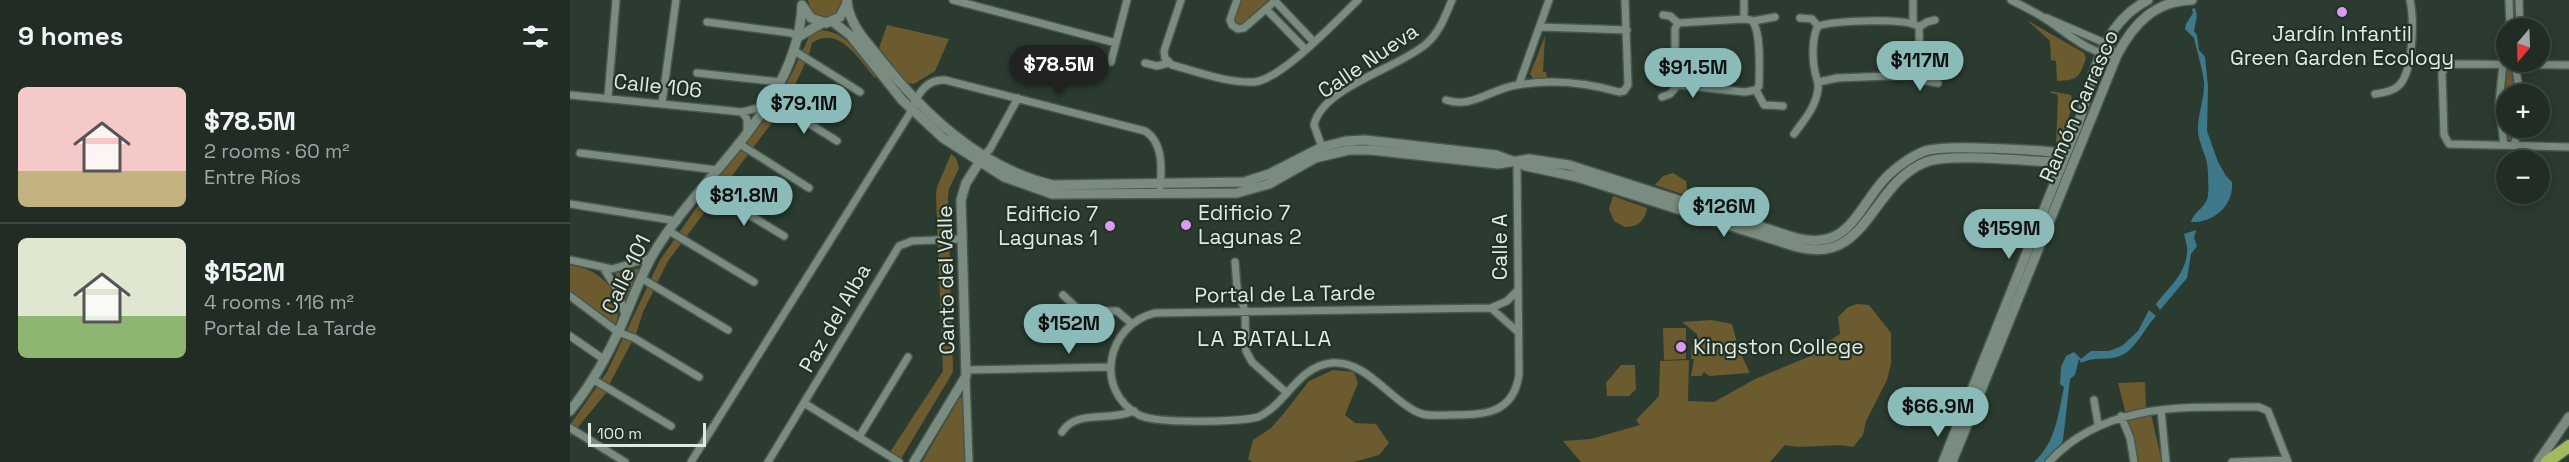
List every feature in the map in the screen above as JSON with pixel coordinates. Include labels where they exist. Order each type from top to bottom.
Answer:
[{"type":"highway","points":[[2547,462],[2569,448]]},
{"type":"highway","points":[[2561,462],[2569,448]]},
{"type":"street","points":[[608,97],[616,0]]},
{"type":"street","points":[[662,103],[676,0]]},
{"type":"street","points":[[953,0],[965,1],[971,6],[1116,43]]},
{"type":"street","points":[[1111,62],[1127,0]]},
{"type":"street","points":[[1169,63],[1164,51],[1181,0]]},
{"type":"street","points":[[1237,0],[1230,20],[1232,25],[1238,29],[1244,28],[1275,1],[1313,42]]},
{"type":"street","points":[[1144,63],[1156,66],[1169,63],[1223,78],[1253,82],[1275,75],[1358,0]]},
{"type":"street","name":"Calle Nueva","points":[[1323,151],[1314,128],[1317,117],[1339,95],[1426,45],[1442,25],[1452,0]]},
{"type":"street","points":[[1519,84],[1549,0]]},
{"type":"street","points":[[1446,100],[1464,104],[1519,84],[1570,81],[1619,92],[1624,91],[1628,85],[1625,0]]},
{"type":"street","points":[[1744,0],[1744,19]]},
{"type":"street","points":[[1913,0],[1920,68],[1918,74]]},
{"type":"street","points":[[2010,0],[2067,25],[2117,55]]},
{"type":"street","name":"Ramón Carrasco","points":[[1943,462],[2080,119],[2091,79],[2103,48],[2122,19],[2148,0]]},
{"type":"street","name":"Ramón Carrasco","points":[[1952,462],[2117,55],[2131,30],[2148,14],[2167,4],[2192,0]]},
{"type":"street","points":[[2375,94],[2391,91],[2399,87],[2404,80],[2409,65],[2412,18],[2410,0]]},
{"type":"street","points":[[2509,0],[2510,18]]},
{"type":"street","points":[[2519,0],[2520,18]]},
{"type":"street","points":[[707,22],[791,33],[798,37],[822,23],[833,22],[843,14],[847,1]]},
{"type":"street","points":[[847,1],[851,19],[859,31],[915,100],[981,159],[1053,185],[1160,184],[1219,189],[1237,193],[1262,187],[1323,151],[1360,149],[1498,164],[1529,159],[1569,165],[1793,237],[1814,241],[1829,239],[1848,228],[1885,179],[1922,152],[1933,149],[2045,151],[2066,154]]},
{"type":"street","points":[[802,2],[811,18],[822,23]]},
{"type":"street","name":"Calle 101","points":[[571,408],[594,380],[605,360],[650,258],[768,103],[780,82],[798,37],[802,2]]},
{"type":"street","points":[[1266,9],[1305,49]]},
{"type":"street","points":[[1663,15],[1670,16],[1678,23],[1744,19],[1753,21],[1774,17]]},
{"type":"street","points":[[1800,18],[1812,19],[1818,26]]},
{"type":"street","points":[[1818,26],[1866,22],[1916,26],[1935,20]]},
{"type":"street","points":[[1678,85],[1745,92],[1756,90],[1759,86],[1759,54],[1756,25],[1753,21]]},
{"type":"street","points":[[833,22],[850,35],[912,110],[943,138],[981,159],[1011,180],[1052,194],[1157,195],[1219,189]]},
{"type":"street","points":[[1678,23],[1675,39],[1675,79],[1678,85]]},
{"type":"street","points":[[1794,134],[1813,107],[1819,82],[1814,66],[1818,26]]},
{"type":"street","points":[[1540,27],[1627,30]]},
{"type":"street","points":[[793,50],[860,92]]},
{"type":"street","points":[[2496,64],[2448,64],[2443,69],[2446,142],[2569,147]]},
{"type":"street","points":[[2550,64],[2569,65]]},
{"type":"street","points":[[2502,72],[2499,103],[2504,145]]},
{"type":"street","points":[[698,73],[780,82]]},
{"type":"street","points":[[1819,82],[1837,78],[1869,79],[1918,74]]},
{"type":"street","points":[[1918,74],[1926,81],[1938,83]]},
{"type":"street","points":[[691,462],[912,110],[915,100],[926,86],[938,80],[1145,130],[1153,137],[1159,150],[1160,184],[1157,195]]},
{"type":"street","points":[[1662,97],[1670,94],[1678,85]]},
{"type":"street","points":[[1756,90],[1764,105],[1784,106]]},
{"type":"street","name":"Calle 106","points":[[570,95],[742,112],[768,103]]},
{"type":"street","name":"Canto del Valle","points":[[914,462],[966,373],[961,239],[962,194],[1018,98]]},
{"type":"street","points":[[768,103],[837,141]]},
{"type":"street","points":[[742,112],[747,119],[747,131]]},
{"type":"street","points":[[2514,145],[2516,138]]},
{"type":"street","points":[[738,143],[809,188]]},
{"type":"street","points":[[580,153],[717,170]]},
{"type":"street","points":[[1517,162],[1530,168],[1577,177],[1810,250],[1838,246],[1855,235],[1889,188],[1901,176],[1919,165],[1939,159],[2054,162],[2062,165]]},
{"type":"street","name":"Calle A","points":[[1517,162],[1518,332]]},
{"type":"street","points":[[1901,176],[1904,164]]},
{"type":"street","points":[[703,187],[784,236]]},
{"type":"street","points":[[570,204],[677,220]]},
{"type":"street","points":[[669,231],[754,282]]},
{"type":"street","name":"Paz del Alba","points":[[768,462],[899,246],[912,241],[961,239]]},
{"type":"street","points":[[570,260],[604,269],[627,267],[650,258]]},
{"type":"street","points":[[1235,262],[1237,287],[1245,311],[1244,343],[1248,355],[1287,393]]},
{"type":"street","points":[[604,269],[618,291],[625,316]]},
{"type":"street","points":[[641,278],[728,330]]},
{"type":"street","points":[[1063,295],[1080,311],[1117,311],[1131,323],[1115,342],[1110,367],[1117,393],[1134,411],[1158,420],[1252,418],[1269,411],[1314,368],[1330,363],[1341,364],[1366,374],[1421,414],[1486,414],[1506,402],[1516,385],[1519,368],[1518,332],[1491,308],[1507,301],[1517,291]]},
{"type":"street","points":[[570,296],[618,332],[634,338],[699,377]]},
{"type":"street","name":"Portal de La Tarde","points":[[1131,323],[1155,313],[1491,308]]},
{"type":"street","points":[[570,336],[605,360]]},
{"type":"street","points":[[859,437],[908,357]]},
{"type":"street","points":[[969,462],[966,373],[1110,367]]},
{"type":"street","points":[[594,380],[671,426]]},
{"type":"street","points":[[2094,400],[2098,424]]},
{"type":"street","points":[[804,404],[899,462]]},
{"type":"street","points":[[2049,462],[2071,442],[2098,424],[2121,416],[2161,410],[2264,408],[2270,414],[2288,461],[2232,462]]},
{"type":"street","points":[[2161,410],[2166,462]]},
{"type":"street","points":[[1062,432],[1068,422],[1076,419],[1117,417],[1134,411]]},
{"type":"street","points":[[2121,416],[2130,438],[2134,462]]},
{"type":"street","points":[[2538,462],[2569,417]]},
{"type":"street","points":[[570,428],[625,462]]},
{"type":"shaded area","points":[[808,0],[842,0],[842,2],[834,16],[823,18],[812,13]]},
{"type":"shaded area","points":[[1240,0],[1268,0],[1243,25],[1238,26],[1233,20]]},
{"type":"shaded area","points":[[2027,20],[2084,53],[2086,58],[2077,77],[2057,81],[2056,61],[2051,60],[2050,41]]},
{"type":"shaded area","points":[[887,25],[949,39],[935,71],[914,84],[907,83],[879,48]]},
{"type":"shaded area","points":[[815,30],[835,33],[851,44],[876,76],[875,78],[856,54],[840,41],[822,38],[812,43],[809,55],[786,104],[668,261],[643,312],[636,334],[606,393],[570,437],[570,425],[607,372],[660,260],[713,184],[771,112],[808,39]]},
{"type":"shaded area","points":[[1545,36],[1543,72],[1546,72],[1547,78],[1534,80],[1530,74]]},
{"type":"shaded area","points":[[2506,72],[2514,72],[2515,84],[2503,84]]},
{"type":"shaded area","points":[[2051,91],[2071,95],[2073,104],[2060,144],[2056,144],[2058,98],[2057,94]]},
{"type":"shaded area","points":[[951,154],[956,158],[959,168],[949,189],[948,197],[953,372],[899,462],[888,462],[890,452],[943,371],[936,195],[937,187]]},
{"type":"shaded area","points":[[1673,173],[1686,181],[1688,196],[1655,185],[1663,176]]},
{"type":"shaded area","points":[[1613,196],[1647,208],[1643,220],[1634,226],[1625,227],[1614,221],[1609,209]]},
{"type":"shaded area","points":[[570,265],[592,272],[609,285],[617,304],[618,315],[615,327],[570,293]]},
{"type":"shaded area","points":[[641,268],[627,302],[615,273]]},
{"type":"shaded area","points":[[1857,304],[1869,305],[1891,333],[1891,364],[1887,380],[1866,421],[1863,435],[1853,447],[1785,445],[1770,462],[1581,462],[1563,441],[1591,439],[1640,425],[1636,420],[1659,396],[1660,361],[1689,360],[1688,401],[1714,402],[1755,379],[1818,353],[1829,341],[1840,334],[1838,317],[1848,307]]},
{"type":"shaded area","points":[[1711,320],[1732,324],[1739,350],[1750,373],[1709,376],[1704,372],[1701,376],[1691,376],[1694,359],[1691,359],[1692,346],[1697,344],[1697,334],[1682,322]]},
{"type":"shaded area","points":[[1663,328],[1686,328],[1686,359],[1664,360]]},
{"type":"shaded area","points":[[1621,365],[1635,365],[1636,389],[1629,396],[1607,396],[1606,383]]},
{"type":"shaded area","points":[[1333,370],[1354,372],[1358,383],[1345,415],[1355,423],[1376,424],[1389,443],[1379,455],[1354,462],[1252,462],[1248,459],[1253,440],[1271,428],[1309,381]]},
{"type":"shaded area","points":[[2145,382],[2146,406],[2152,418],[2162,462],[2138,462],[2118,383]]},
{"type":"shaded area","points":[[960,397],[964,398],[964,462],[922,462]]},
{"type":"water","points":[[2195,8],[2197,16],[2194,31],[2197,35],[2199,50],[2205,57],[2208,86],[2207,131],[2218,162],[2232,182],[2232,190],[2226,205],[2215,216],[2199,222],[2191,222],[2208,195],[2207,163],[2198,132],[2204,82],[2194,38],[2185,29],[2193,13],[2192,9]]},
{"type":"water","points":[[2196,230],[2194,238],[2197,246],[2191,254],[2187,278],[2160,310],[2156,304],[2176,280],[2186,260],[2187,248],[2184,234]]},
{"type":"water","points":[[2149,310],[2156,316],[2135,344],[2125,353],[2120,356],[2081,363],[2079,359],[2075,375],[2070,379],[2063,440],[2060,447],[2046,462],[2034,462],[2047,446],[2055,428],[2064,387],[2060,384],[2061,367],[2066,356],[2074,352],[2081,359],[2091,351],[2109,351],[2122,346],[2138,331]]},
{"type":"place","name":"Jardín Infantil Green Garden Ecology","points":[[2342,12]]},
{"type":"place","name":"Edificio 7 Lagunas 2","points":[[1186,225]]},
{"type":"place","name":"Edificio 7 Lagunas 1","points":[[1110,226]]},
{"type":"place","name":"Kingston College","points":[[1681,347]]},
{"type":"district","name":"LA BATALLA","points":[[1265,338]]}]
